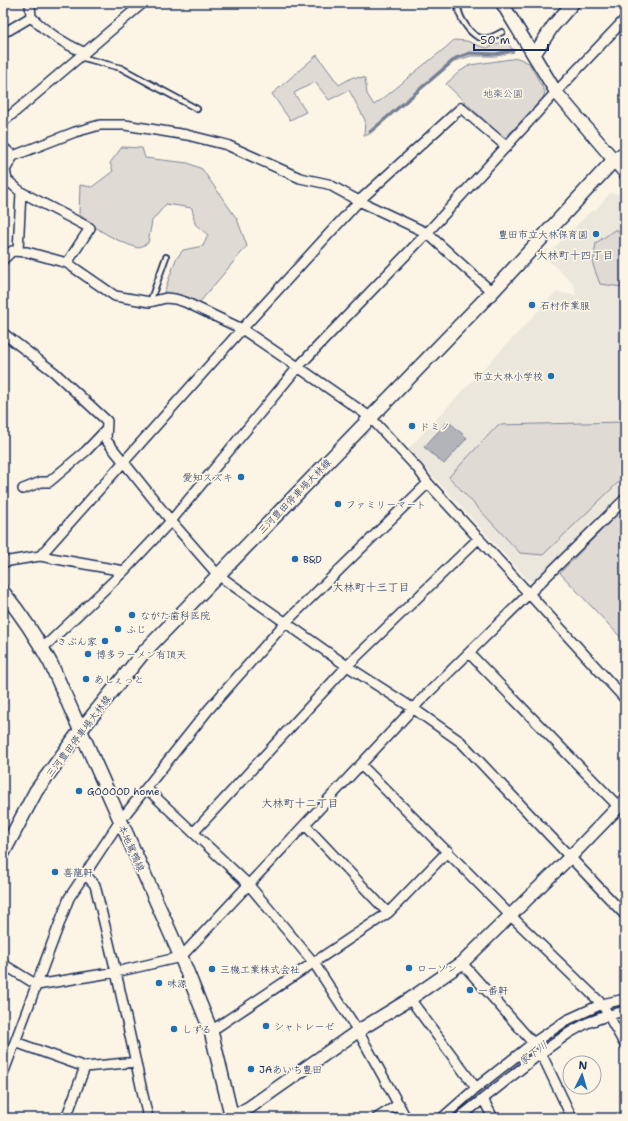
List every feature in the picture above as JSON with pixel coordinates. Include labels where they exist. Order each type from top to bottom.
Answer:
[{"type":"main road","name":"三河豊田停車場大林線","points":[[3,854],[36,791],[80,731],[144,652],[492,292],[620,157],[625,142]]},
{"type":"main road","name":"本地鴛鴨線","points":[[3,592],[43,648],[181,957],[211,1031],[231,1118]]},
{"type":"street","points":[[30,3],[31,17],[40,26],[81,55]]},
{"type":"street","points":[[3,122],[143,3]]},
{"type":"street","points":[[502,3],[556,92],[620,157],[625,173]]},
{"type":"street","points":[[534,55],[553,26],[574,3]]},
{"type":"street","points":[[3,31],[9,30],[31,17]]},
{"type":"street","points":[[43,648],[124,571],[171,521],[298,367],[427,233],[625,19]]},
{"type":"street","points":[[40,556],[124,464],[242,329],[359,202],[461,108],[507,147]]},
{"type":"street","points":[[67,264],[90,228],[21,192],[7,180],[5,170],[13,156],[76,132],[100,125],[125,125],[187,135],[227,145],[300,178],[328,184],[359,202],[427,233],[492,292]]},
{"type":"street","points":[[3,147],[13,156]]},
{"type":"street","points":[[18,251],[21,192]]},
{"type":"street","points":[[3,260],[12,251],[18,251],[67,264],[116,296],[150,302],[166,298],[185,302],[242,329],[370,417],[418,469],[428,483],[625,699]]},
{"type":"street","points":[[3,333],[54,372],[107,422],[106,440],[124,464],[218,576],[347,666],[414,709],[461,742],[624,912]]},
{"type":"street","points":[[23,489],[41,482],[49,482],[86,451],[106,430]]},
{"type":"street","points":[[3,1074],[69,898],[120,821],[209,709],[286,622],[428,483]]},
{"type":"street","points":[[3,964],[37,985],[116,972],[181,957],[414,709],[625,499]]},
{"type":"street","points":[[194,832],[347,666],[478,538]]},
{"type":"street","points":[[3,562],[40,556],[124,571]]},
{"type":"street","points":[[231,1118],[250,1107],[358,1031],[462,963],[570,857],[621,803],[469,653]]},
{"type":"street","points":[[361,765],[510,915],[602,1004],[625,1045]]},
{"type":"street","points":[[146,788],[248,884],[314,963],[358,1031],[406,1118]]},
{"type":"street","points":[[305,825],[388,913]]},
{"type":"street","points":[[211,1031],[388,913],[448,851]]},
{"type":"street","points":[[85,874],[95,885],[148,1118]]},
{"type":"street","points":[[462,963],[533,1043]]},
{"type":"street","points":[[410,998],[476,1088]]},
{"type":"street","points":[[442,1118],[476,1088],[533,1043],[568,1020],[602,1004],[625,999]]},
{"type":"street","points":[[459,1118],[568,1033],[587,1023],[625,1011]]},
{"type":"street","points":[[15,1042],[85,1067],[136,1062]]},
{"type":"street","points":[[541,1053],[572,1118]]},
{"type":"street","points":[[66,1118],[85,1067]]},
{"type":"street","points":[[483,1099],[493,1118]]},
{"type":"street","points":[[377,1118],[399,1104]]},
{"type":"lane","points":[[458,3],[459,14],[465,25],[475,35],[486,39],[502,32]]},
{"type":"lane","points":[[81,55],[121,68],[197,110]]},
{"type":"lane","points":[[150,302],[166,257]]},
{"type":"shaded area","name":"市立大林小学校","points":[[610,193],[620,194],[625,200],[625,490],[534,581],[528,580],[408,449],[556,292],[576,295],[574,285],[545,257],[591,211],[595,211]]},
{"type":"shaded area","points":[[448,421],[467,438],[444,464],[424,447]]},
{"type":"green space","points":[[454,40],[467,41],[487,48],[506,40],[514,52],[497,56],[471,56],[455,61],[368,135],[364,135],[365,120],[349,90],[329,100],[315,82],[294,93],[306,112],[290,120],[272,94],[317,55],[339,85],[353,77],[365,78],[367,94],[374,105]]},
{"type":"green space","name":"地楽公園","points":[[518,58],[529,63],[545,92],[543,98],[504,139],[446,84],[459,72],[470,65]]},
{"type":"green space","points":[[122,147],[142,148],[145,158],[188,163],[202,169],[237,219],[247,246],[199,303],[173,294],[163,295],[176,259],[183,250],[203,246],[208,235],[195,224],[192,208],[166,204],[152,221],[148,243],[138,248],[107,234],[92,225],[79,214],[80,185],[92,187],[113,171],[110,163]]},
{"type":"green space","points":[[616,229],[625,239],[625,285],[622,287],[600,284],[593,265],[596,243]]},
{"type":"green space","points":[[625,422],[625,476],[543,555],[520,553],[449,477],[498,425]]},
{"type":"green space","points":[[625,506],[625,642],[560,573]]},
{"type":"waterway","points":[[370,132],[456,58],[470,53],[496,54],[513,50]]},
{"type":"waterway","name":"家下川","points":[[451,1118],[467,1102],[567,1027],[586,1017],[625,1005]]},
{"type":"place","name":"豊田市立大林保育園","points":[[596,234]]},
{"type":"place","name":"石村作業服","points":[[532,305]]},
{"type":"place","name":"市立大林小学校","points":[[551,376]]},
{"type":"place","name":"ドミノ","points":[[412,426]]},
{"type":"place","name":"愛知スズキ","points":[[241,477]]},
{"type":"place","name":"ファミリーマート","points":[[338,504]]},
{"type":"place","name":"B&D","points":[[295,559]]},
{"type":"place","name":"ながた歯科医院","points":[[132,615]]},
{"type":"place","name":"ふじ","points":[[118,629]]},
{"type":"place","name":"きぶん家","points":[[105,641]]},
{"type":"place","name":"博多ラーメン有頂天","points":[[88,654]]},
{"type":"place","name":"あしぇっと","points":[[86,679]]},
{"type":"place","name":"GOOOOD home","points":[[79,791]]},
{"type":"place","name":"喜龍軒","points":[[55,872]]},
{"type":"place","name":"ローソン","points":[[409,968]]},
{"type":"place","name":"三機工業株式会社","points":[[212,969]]},
{"type":"place","name":"味源","points":[[159,983]]},
{"type":"place","name":"一番軒","points":[[470,990]]},
{"type":"place","name":"シャトレーゼ","points":[[266,1026]]},
{"type":"place","name":"しずる","points":[[174,1029]]},
{"type":"place","name":"JAあいち豊田","points":[[251,1069]]},
{"type":"district","name":"大林町十四丁目","points":[[575,255]]},
{"type":"district","name":"大林町十三丁目","points":[[371,587]]},
{"type":"district","name":"大林町十二丁目","points":[[300,803]]}]
